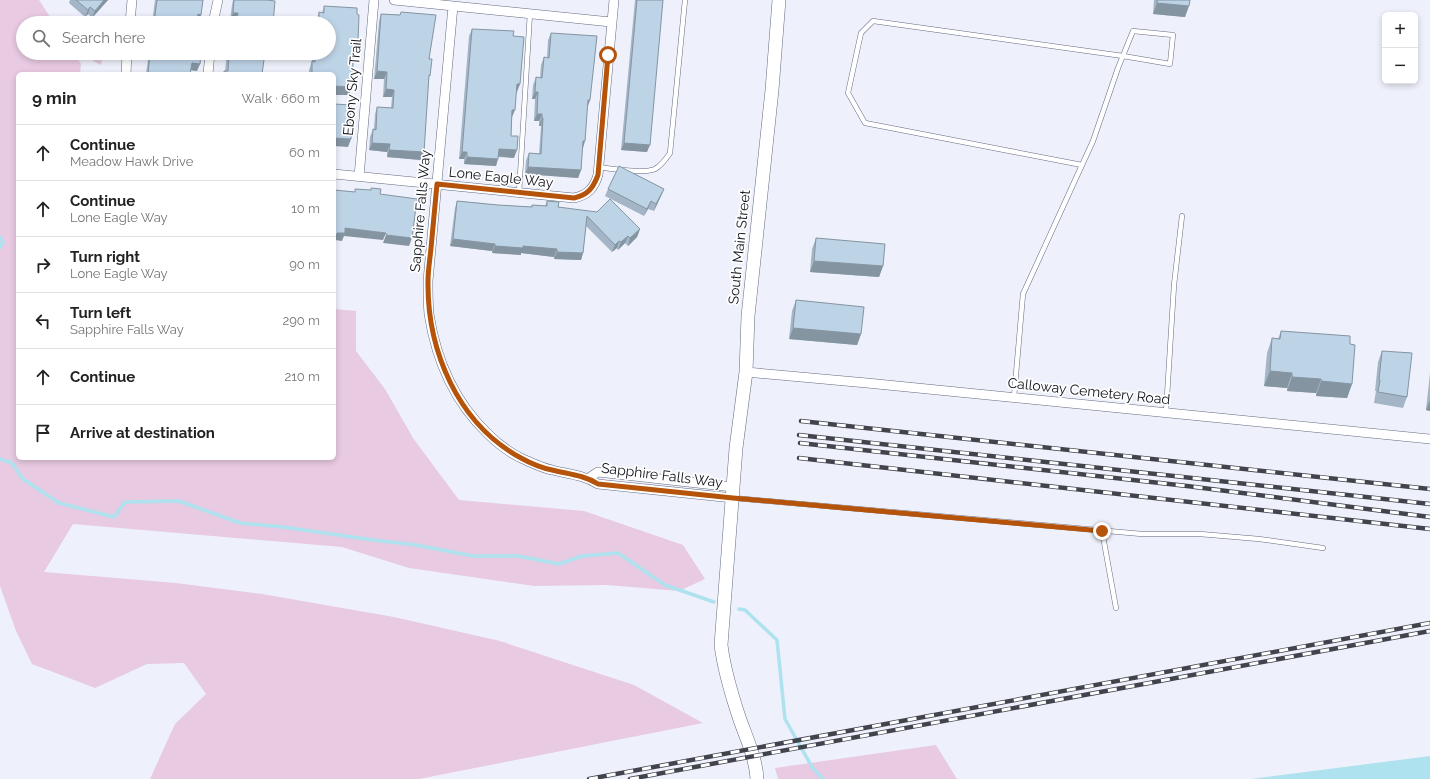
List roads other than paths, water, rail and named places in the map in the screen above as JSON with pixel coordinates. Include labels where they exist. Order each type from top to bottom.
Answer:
[{"type":"street","points":[[131,16],[132,0]]},
{"type":"street","points":[[215,16],[218,0]]},
{"type":"street","name":"Ebony Sky Trail","points":[[359,177],[374,0]]},
{"type":"street","points":[[394,0],[611,22]]},
{"type":"street","name":"Lone Eagle Way","points":[[336,174],[574,198],[589,192],[595,184],[598,167],[614,0]]},
{"type":"street","name":"South Main Street","points":[[757,779],[757,767],[739,718],[723,662],[720,645],[736,448],[746,372],[748,316],[772,90],[779,0]]},
{"type":"street","name":"Sapphire Falls Way","points":[[453,6],[428,281],[431,320],[435,344],[445,373],[459,400],[472,418],[498,443],[521,458],[550,470],[589,478],[598,472],[733,492]]},
{"type":"street","points":[[126,72],[127,60]]},
{"type":"street","points":[[208,72],[209,60]]},
{"type":"street","name":"Calloway Cemetery Road","points":[[746,372],[1014,397],[1430,439]]},
{"type":"lane","points":[[598,167],[634,170],[654,169],[664,162],[670,153],[685,0]]},
{"type":"lane","points":[[519,193],[530,13]]},
{"type":"lane","points":[[1014,397],[1022,294],[1082,165],[1093,141],[1123,56],[1133,31],[1173,35],[1170,64],[1123,56],[873,21],[861,33],[848,92],[865,123],[1082,165]]},
{"type":"lane","points":[[1166,412],[1174,285],[1182,216]]},
{"type":"lane","points":[[733,492],[1102,531],[1142,534],[1200,534],[1260,539],[1324,548]]},
{"type":"lane","points":[[1102,531],[1116,608]]},
{"type":"water","points":[[1430,756],[1430,779],[1251,779]]},
{"type":"waterway","points":[[0,237],[3,242],[0,247]]},
{"type":"waterway","points":[[0,459],[12,463],[23,479],[59,503],[114,517],[125,502],[179,501],[240,523],[283,527],[416,545],[473,556],[518,556],[559,564],[582,556],[618,553],[665,585],[714,602]]},
{"type":"waterway","points":[[739,609],[745,610],[777,640],[785,719],[812,767],[823,779]]},
{"type":"railway","points":[[801,421],[1430,489]]},
{"type":"railway","points":[[799,435],[1430,504]]},
{"type":"railway","points":[[800,443],[1187,486],[1430,517]]},
{"type":"railway","points":[[799,458],[1430,529]]},
{"type":"railway","points":[[589,779],[1430,623]]},
{"type":"railway","points":[[630,779],[1430,631]]}]
